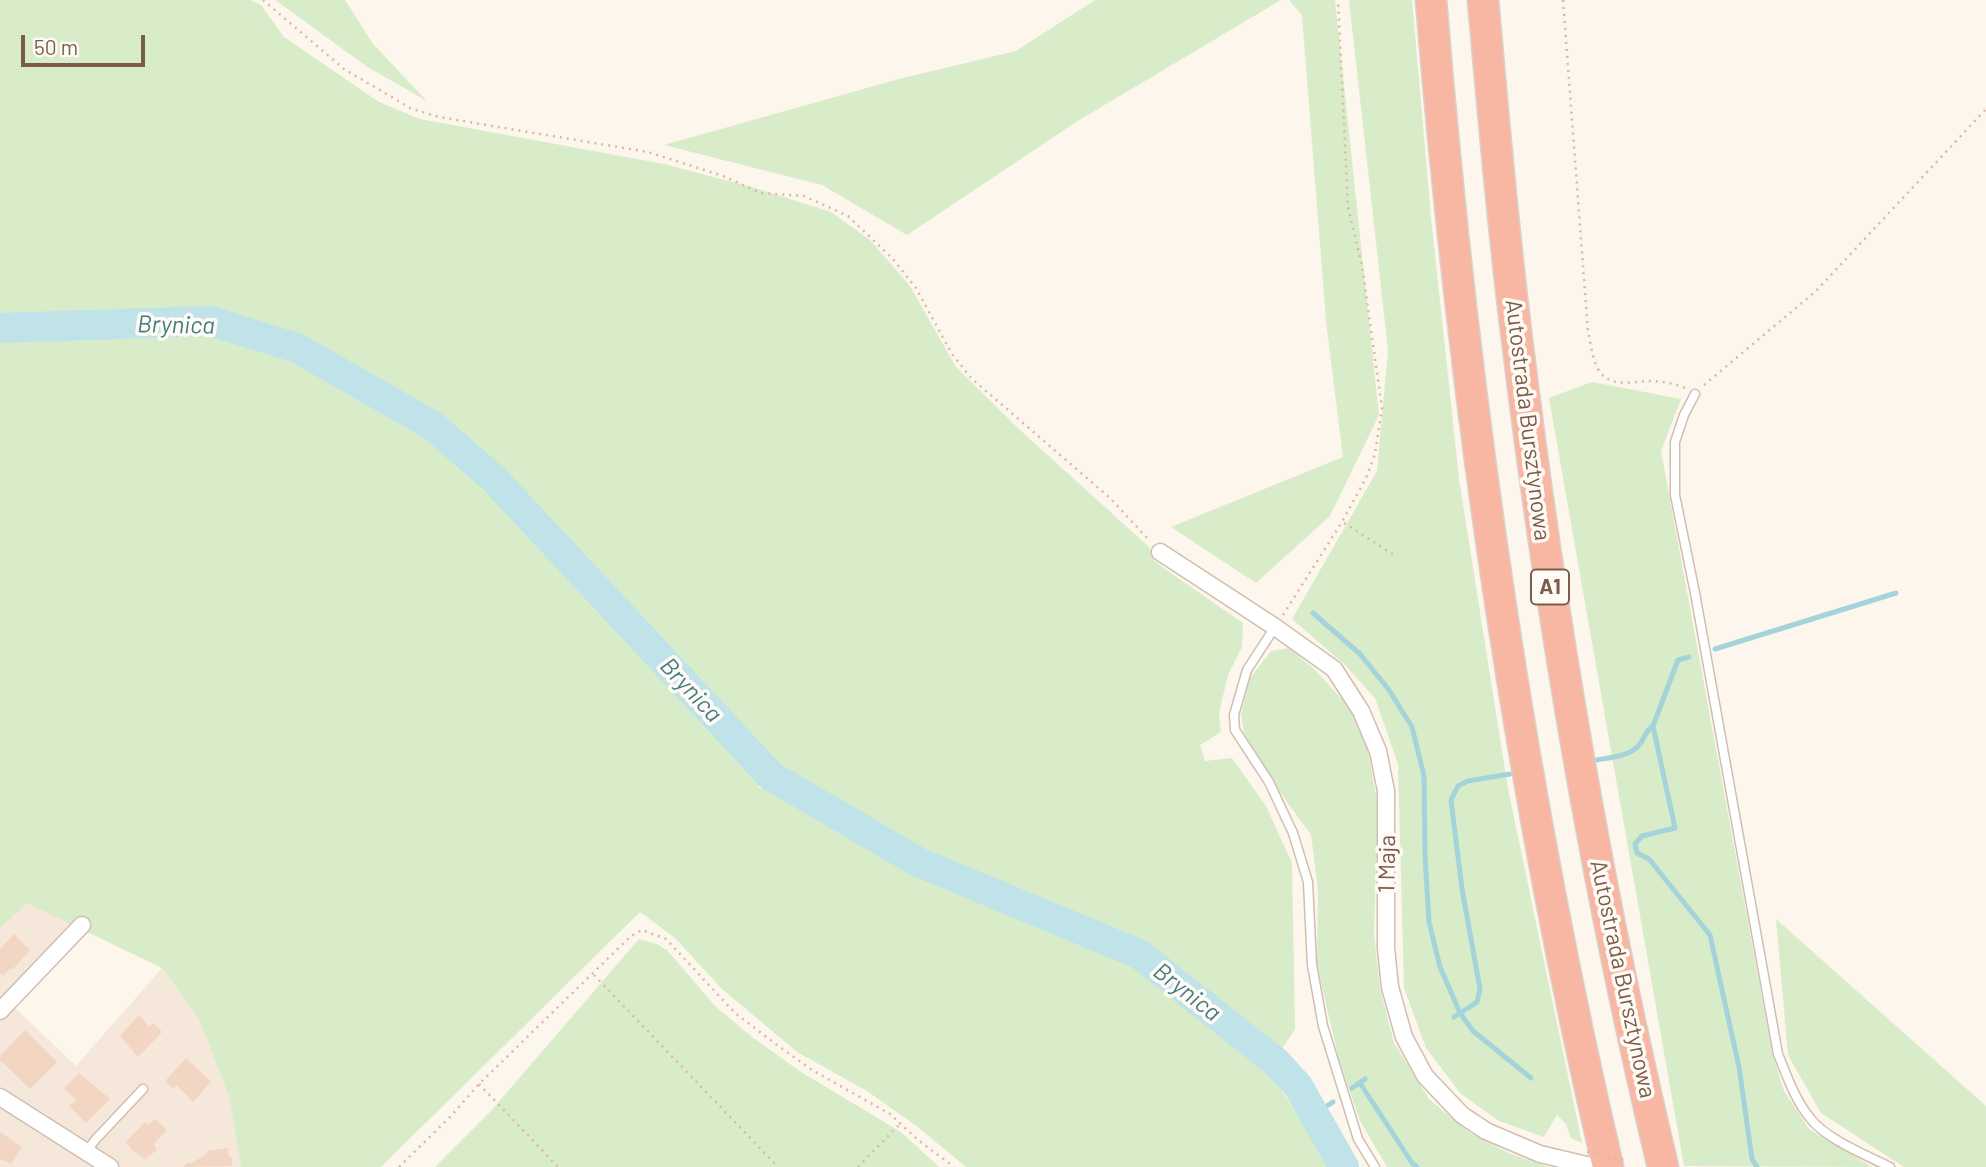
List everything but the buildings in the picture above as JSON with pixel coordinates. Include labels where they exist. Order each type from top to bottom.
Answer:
[{"type":"highway","name":"Autostrada Bursztynowa","points":[[1431,0],[1454,258],[1494,572],[1540,847],[1570,993],[1623,1162]]},
{"type":"highway","name":"Autostrada Bursztynowa","points":[[1483,0],[1516,328],[1553,604],[1577,749],[1621,981],[1623,1162]]},
{"type":"street","name":"1 Maja","points":[[1160,552],[1334,669],[1361,711],[1378,751],[1388,808],[1387,967],[1397,1018],[1410,1051],[1425,1076],[1462,1115],[1504,1140],[1540,1154],[1595,1167]]},
{"type":"street","points":[[0,1011],[82,925]]},
{"type":"street","points":[[0,1097],[110,1167]]},
{"type":"lane","points":[[1695,394],[1675,442],[1675,495],[1778,1054],[1793,1090],[1811,1120],[1835,1138],[1890,1167]]},
{"type":"lane","points":[[1275,627],[1247,670],[1234,715],[1235,730],[1269,782],[1293,833],[1308,882],[1312,965],[1323,1026],[1358,1139],[1375,1167]]},
{"type":"lane","points":[[88,1151],[143,1088]]},
{"type":"path","points":[[263,0],[344,69],[412,109],[439,117],[648,152],[723,176],[761,193],[804,197],[848,216],[893,258],[916,288],[952,354],[971,378],[1110,498],[1160,552]]},
{"type":"path","points":[[1275,627],[1342,522],[1366,478],[1375,454],[1382,408],[1362,266],[1348,207],[1338,0]]},
{"type":"path","points":[[1563,0],[1588,332],[1599,371],[1612,381],[1624,384],[1649,381],[1672,383],[1695,394],[1711,377],[1816,291],[1986,109]]},
{"type":"path","points":[[1342,522],[1394,555]]},
{"type":"path","points":[[399,1167],[479,1084],[594,975],[631,936],[642,930],[657,934],[677,949],[735,1013],[812,1070],[890,1114],[918,1140],[954,1167]]},
{"type":"path","points":[[594,975],[778,1167]]},
{"type":"path","points":[[479,1084],[558,1167]]},
{"type":"path","points":[[858,1167],[901,1124]]},
{"type":"shaded area","points":[[27,903],[86,928],[13,1006],[76,1066],[162,968],[199,1019],[229,1097],[241,1167],[0,1167],[0,929]]},
{"type":"green space","points":[[0,0],[250,0],[261,5],[284,37],[379,102],[420,119],[664,164],[831,212],[870,240],[910,286],[956,367],[1020,430],[1149,547],[1155,562],[1243,623],[1242,647],[1228,675],[1219,713],[1221,732],[1200,745],[1205,761],[1232,758],[1266,806],[1292,863],[1295,1029],[1268,1070],[1332,1167],[966,1167],[915,1125],[867,1091],[797,1052],[722,989],[675,938],[640,912],[381,1167],[241,1167],[229,1097],[199,1019],[162,968],[27,903],[0,929]],"holes":[[[778,766],[809,789],[758,788]]]},
{"type":"green space","points":[[275,0],[345,0],[373,44],[427,101],[369,68]]},
{"type":"green space","points":[[1095,0],[1281,0],[1076,122],[907,235],[822,185],[664,145],[899,79],[1016,51]]},
{"type":"green space","points":[[1289,0],[1335,0],[1379,415],[1330,516],[1256,583],[1171,527],[1343,457],[1326,321],[1302,15]]},
{"type":"green space","points":[[1349,0],[1412,0],[1431,217],[1459,479],[1508,789],[1582,1143],[1571,1138],[1566,1124],[1557,1115],[1544,1137],[1499,1121],[1461,1094],[1426,1048],[1404,988],[1398,764],[1375,698],[1345,665],[1292,619],[1377,471],[1388,350]]},
{"type":"green space","points":[[1592,382],[1681,399],[1661,451],[1772,1052],[1784,1091],[1809,1129],[1872,1167],[1684,1166],[1549,398]]},
{"type":"green space","points":[[1289,648],[1315,670],[1348,706],[1367,744],[1378,807],[1374,934],[1380,988],[1394,1043],[1429,1099],[1470,1133],[1511,1154],[1548,1167],[1387,1167],[1360,1121],[1339,1060],[1317,965],[1318,890],[1311,835],[1244,734],[1241,714],[1250,678],[1271,651]]},
{"type":"green space","points":[[1776,919],[1986,1106],[1986,1167],[1904,1167],[1821,1113],[1788,1055]]},
{"type":"green space","points":[[639,939],[667,950],[716,1007],[752,1037],[801,1072],[901,1132],[939,1167],[435,1167],[490,1112]]},
{"type":"waterway","name":"Brynica","points":[[0,328],[210,321],[297,348],[433,426],[494,479],[771,776],[918,862],[1139,954],[1276,1062],[1298,1086],[1344,1167]]},
{"type":"waterway","points":[[1715,649],[1896,593]]},
{"type":"waterway","points":[[1313,613],[1360,654],[1389,690],[1412,727],[1424,776],[1429,922],[1440,967],[1460,1013],[1473,1031],[1531,1078]]},
{"type":"waterway","points":[[1596,760],[1626,754],[1640,744],[1653,726],[1678,660],[1689,657]]},
{"type":"waterway","points":[[1653,726],[1675,828],[1642,836],[1635,844],[1637,853],[1649,859],[1710,935],[1739,1067],[1752,1159],[1757,1167]]},
{"type":"waterway","points":[[1454,1017],[1477,1002],[1480,989],[1462,889],[1451,800],[1458,786],[1468,781],[1510,774]]},
{"type":"waterway","points":[[1352,1088],[1365,1079]]},
{"type":"waterway","points":[[1360,1083],[1417,1167]]},
{"type":"waterway","points":[[1314,1114],[1333,1102]]}]
